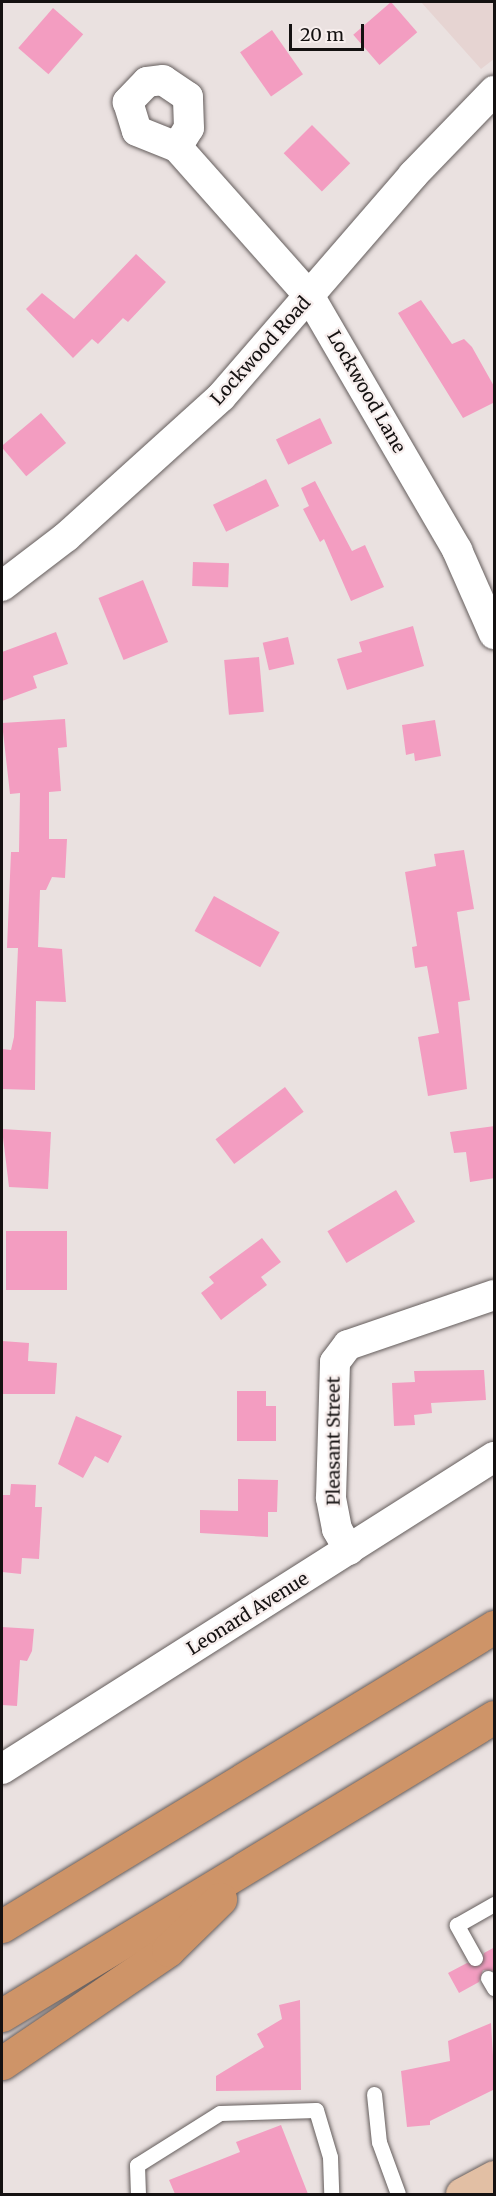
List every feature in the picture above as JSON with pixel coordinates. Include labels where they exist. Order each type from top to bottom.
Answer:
[{"type":"highway","points":[[2,1926],[495,1627]]},
{"type":"highway","points":[[2,2015],[495,1717]]},
{"type":"highway","points":[[2,2063],[168,1950],[261,1859]]},
{"type":"street","name":"Lockwood Road","points":[[2,586],[66,537],[184,434],[310,297],[413,175],[495,91]]},
{"type":"street","name":"Lockwood Lane","points":[[177,147],[310,297],[457,550],[495,634]]},
{"type":"street","name":"Pleasant Street","points":[[349,1550],[337,1529],[331,1498],[335,1362],[348,1345],[495,1295]]},
{"type":"street","name":"Leonard Avenue","points":[[2,1769],[495,1457]]},
{"type":"lane","points":[[475,1958],[457,1925],[494,1904]]},
{"type":"lane","points":[[374,2094],[379,2142],[398,2194]]},
{"type":"lane","points":[[138,2194],[137,2164],[220,2113],[316,2110],[330,2157],[331,2194]]},
{"type":"shaded area","points":[[421,2],[493,2],[494,59],[481,69]]},
{"type":"building","points":[[391,2],[417,32],[380,65],[353,35]]},
{"type":"building","points":[[53,8],[83,34],[48,74],[18,48]]},
{"type":"building","points":[[272,30],[303,74],[271,97],[240,52]]},
{"type":"building","points":[[312,125],[350,163],[322,191],[284,153]]},
{"type":"building","points":[[136,254],[166,282],[128,322],[123,318],[98,344],[92,339],[73,358],[26,309],[42,293],[74,319]]},
{"type":"building","points":[[421,300],[452,344],[464,339],[472,347],[495,388],[495,402],[463,418],[398,313]]},
{"type":"building","points":[[41,413],[66,443],[26,476],[2,446]]},
{"type":"building","points":[[320,418],[332,443],[288,465],[276,439]]},
{"type":"building","points":[[266,479],[279,506],[226,532],[213,505]]},
{"type":"building","points":[[315,481],[352,551],[365,545],[384,587],[351,601],[324,539],[320,542],[303,509],[309,506],[301,488]]},
{"type":"building","points":[[193,562],[229,563],[228,587],[192,586]]},
{"type":"building","points":[[143,580],[168,642],[124,660],[98,598]]},
{"type":"building","points":[[413,626],[424,666],[347,690],[337,659],[362,652],[359,642]]},
{"type":"building","points":[[56,632],[68,664],[33,676],[37,688],[2,701],[2,652]]},
{"type":"building","points":[[288,637],[294,664],[269,670],[263,643]]},
{"type":"building","points":[[259,657],[264,712],[229,715],[224,660]]},
{"type":"building","points":[[65,719],[67,747],[58,748],[61,791],[49,792],[49,839],[67,839],[65,878],[52,877],[46,890],[40,890],[38,947],[62,949],[66,1002],[36,1001],[35,1090],[2,1089],[2,1049],[11,1050],[14,1037],[18,948],[7,948],[11,852],[19,852],[20,793],[10,794],[2,723]]},
{"type":"building","points":[[435,720],[441,756],[415,761],[414,753],[406,755],[402,725]]},
{"type":"building","points":[[464,850],[474,909],[457,912],[470,1000],[458,1002],[467,1089],[428,1096],[418,1037],[439,1033],[427,966],[415,968],[412,947],[417,946],[405,872],[436,866],[434,854]]},
{"type":"building","points":[[214,896],[280,932],[260,967],[195,931]]},
{"type":"building","points":[[285,1087],[304,1112],[234,1164],[216,1139]]},
{"type":"building","points":[[495,1126],[495,1178],[470,1182],[466,1152],[454,1153],[450,1132]]},
{"type":"building","points":[[2,1129],[51,1132],[48,1189],[9,1187]]},
{"type":"building","points":[[396,1190],[415,1222],[346,1263],[327,1231]]},
{"type":"building","points":[[6,1231],[67,1231],[67,1290],[6,1290]]},
{"type":"building","points":[[262,1238],[281,1262],[261,1277],[267,1285],[221,1320],[201,1293],[214,1283],[209,1277]]},
{"type":"building","points":[[2,1341],[29,1343],[28,1361],[57,1363],[55,1394],[2,1394]]},
{"type":"building","points":[[484,1370],[486,1400],[431,1403],[432,1413],[414,1415],[415,1425],[394,1426],[392,1383],[415,1382],[414,1371]]},
{"type":"building","points":[[237,1391],[266,1391],[266,1406],[276,1406],[276,1441],[237,1441]]},
{"type":"building","points":[[76,1416],[122,1436],[108,1463],[95,1456],[83,1478],[58,1464]]},
{"type":"building","points":[[238,1479],[278,1480],[277,1512],[268,1512],[268,1537],[200,1533],[200,1510],[238,1511]]},
{"type":"building","points":[[11,1484],[36,1485],[35,1507],[42,1507],[39,1559],[22,1558],[21,1574],[2,1572],[2,1495],[10,1495]]},
{"type":"building","points":[[2,1627],[34,1629],[32,1651],[27,1661],[20,1660],[17,1706],[2,1705]]},
{"type":"building","points":[[495,1947],[495,1971],[483,1970],[479,1982],[459,1993],[448,1973],[467,1963],[480,1966],[484,1953]]},
{"type":"building","points":[[300,2000],[301,2090],[216,2091],[216,2076],[264,2047],[257,2034],[282,2019],[279,2005]]},
{"type":"building","points":[[491,2023],[495,2089],[430,2121],[430,2125],[407,2127],[401,2071],[450,2061],[448,2041]]},
{"type":"building","points":[[281,2125],[308,2194],[175,2194],[169,2180],[240,2152],[236,2142]]}]
